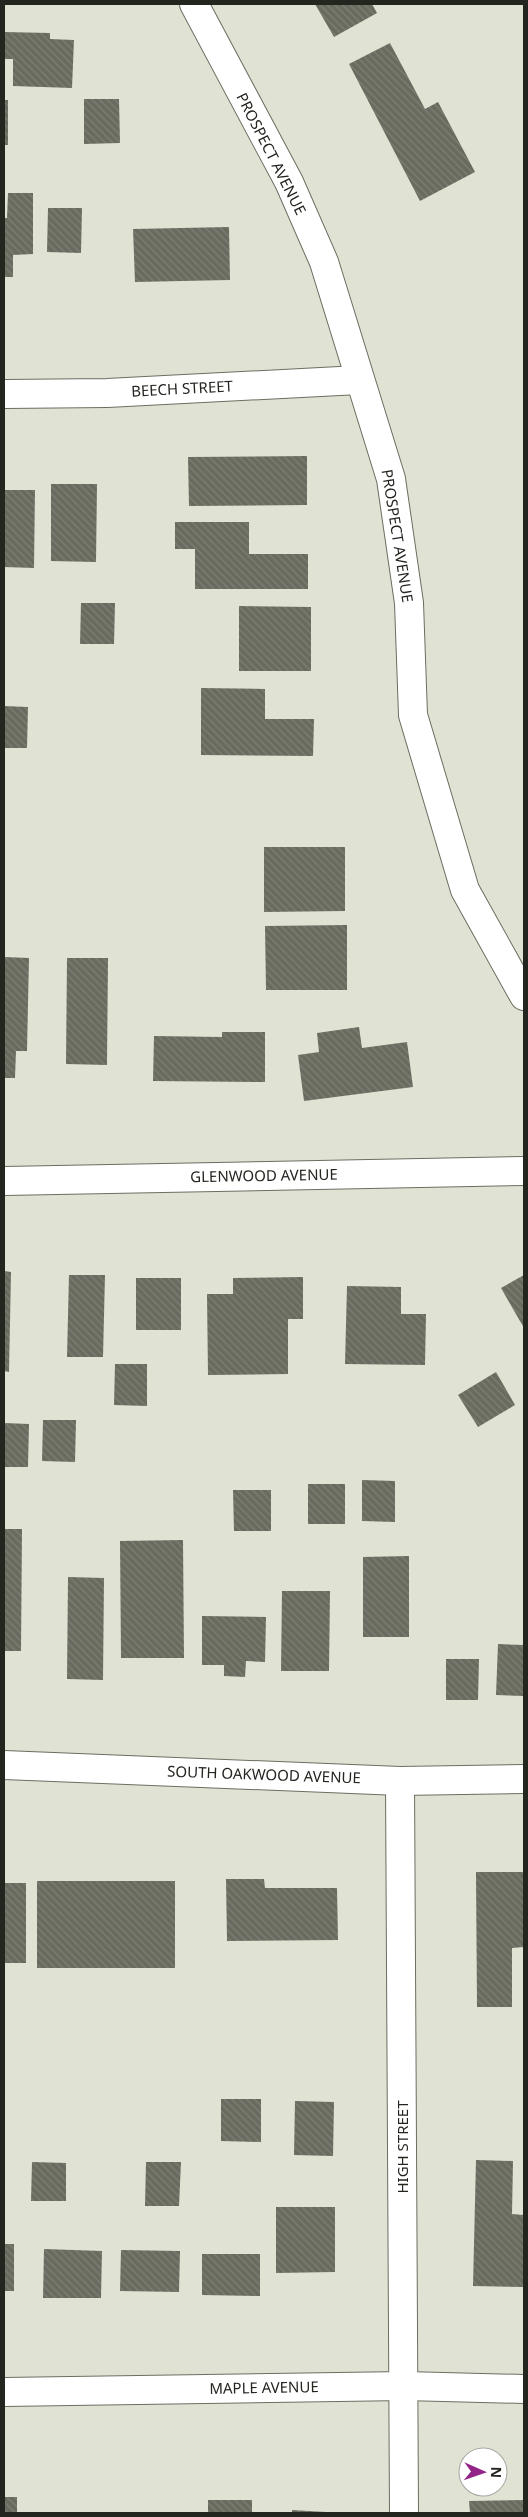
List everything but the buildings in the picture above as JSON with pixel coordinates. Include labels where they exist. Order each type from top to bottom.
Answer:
[{"type":"street","name":"PROSPECT AVENUE","points":[[194,4],[296,200],[324,262],[391,479],[408,604],[413,715],[465,890],[524,996]]},
{"type":"street","name":"BEECH STREET","points":[[4,394],[107,393],[359,380]]},
{"type":"street","name":"GLENWOOD AVENUE","points":[[4,1181],[524,1171]]},
{"type":"street","name":"SOUTH OAKWOOD AVENUE","points":[[4,1765],[400,1781],[524,1779]]},
{"type":"street","name":"HIGH STREET","points":[[400,1781],[405,2386],[404,2513]]},
{"type":"street","name":"MAPLE AVENUE","points":[[4,2392],[405,2386],[524,2389]]}]
